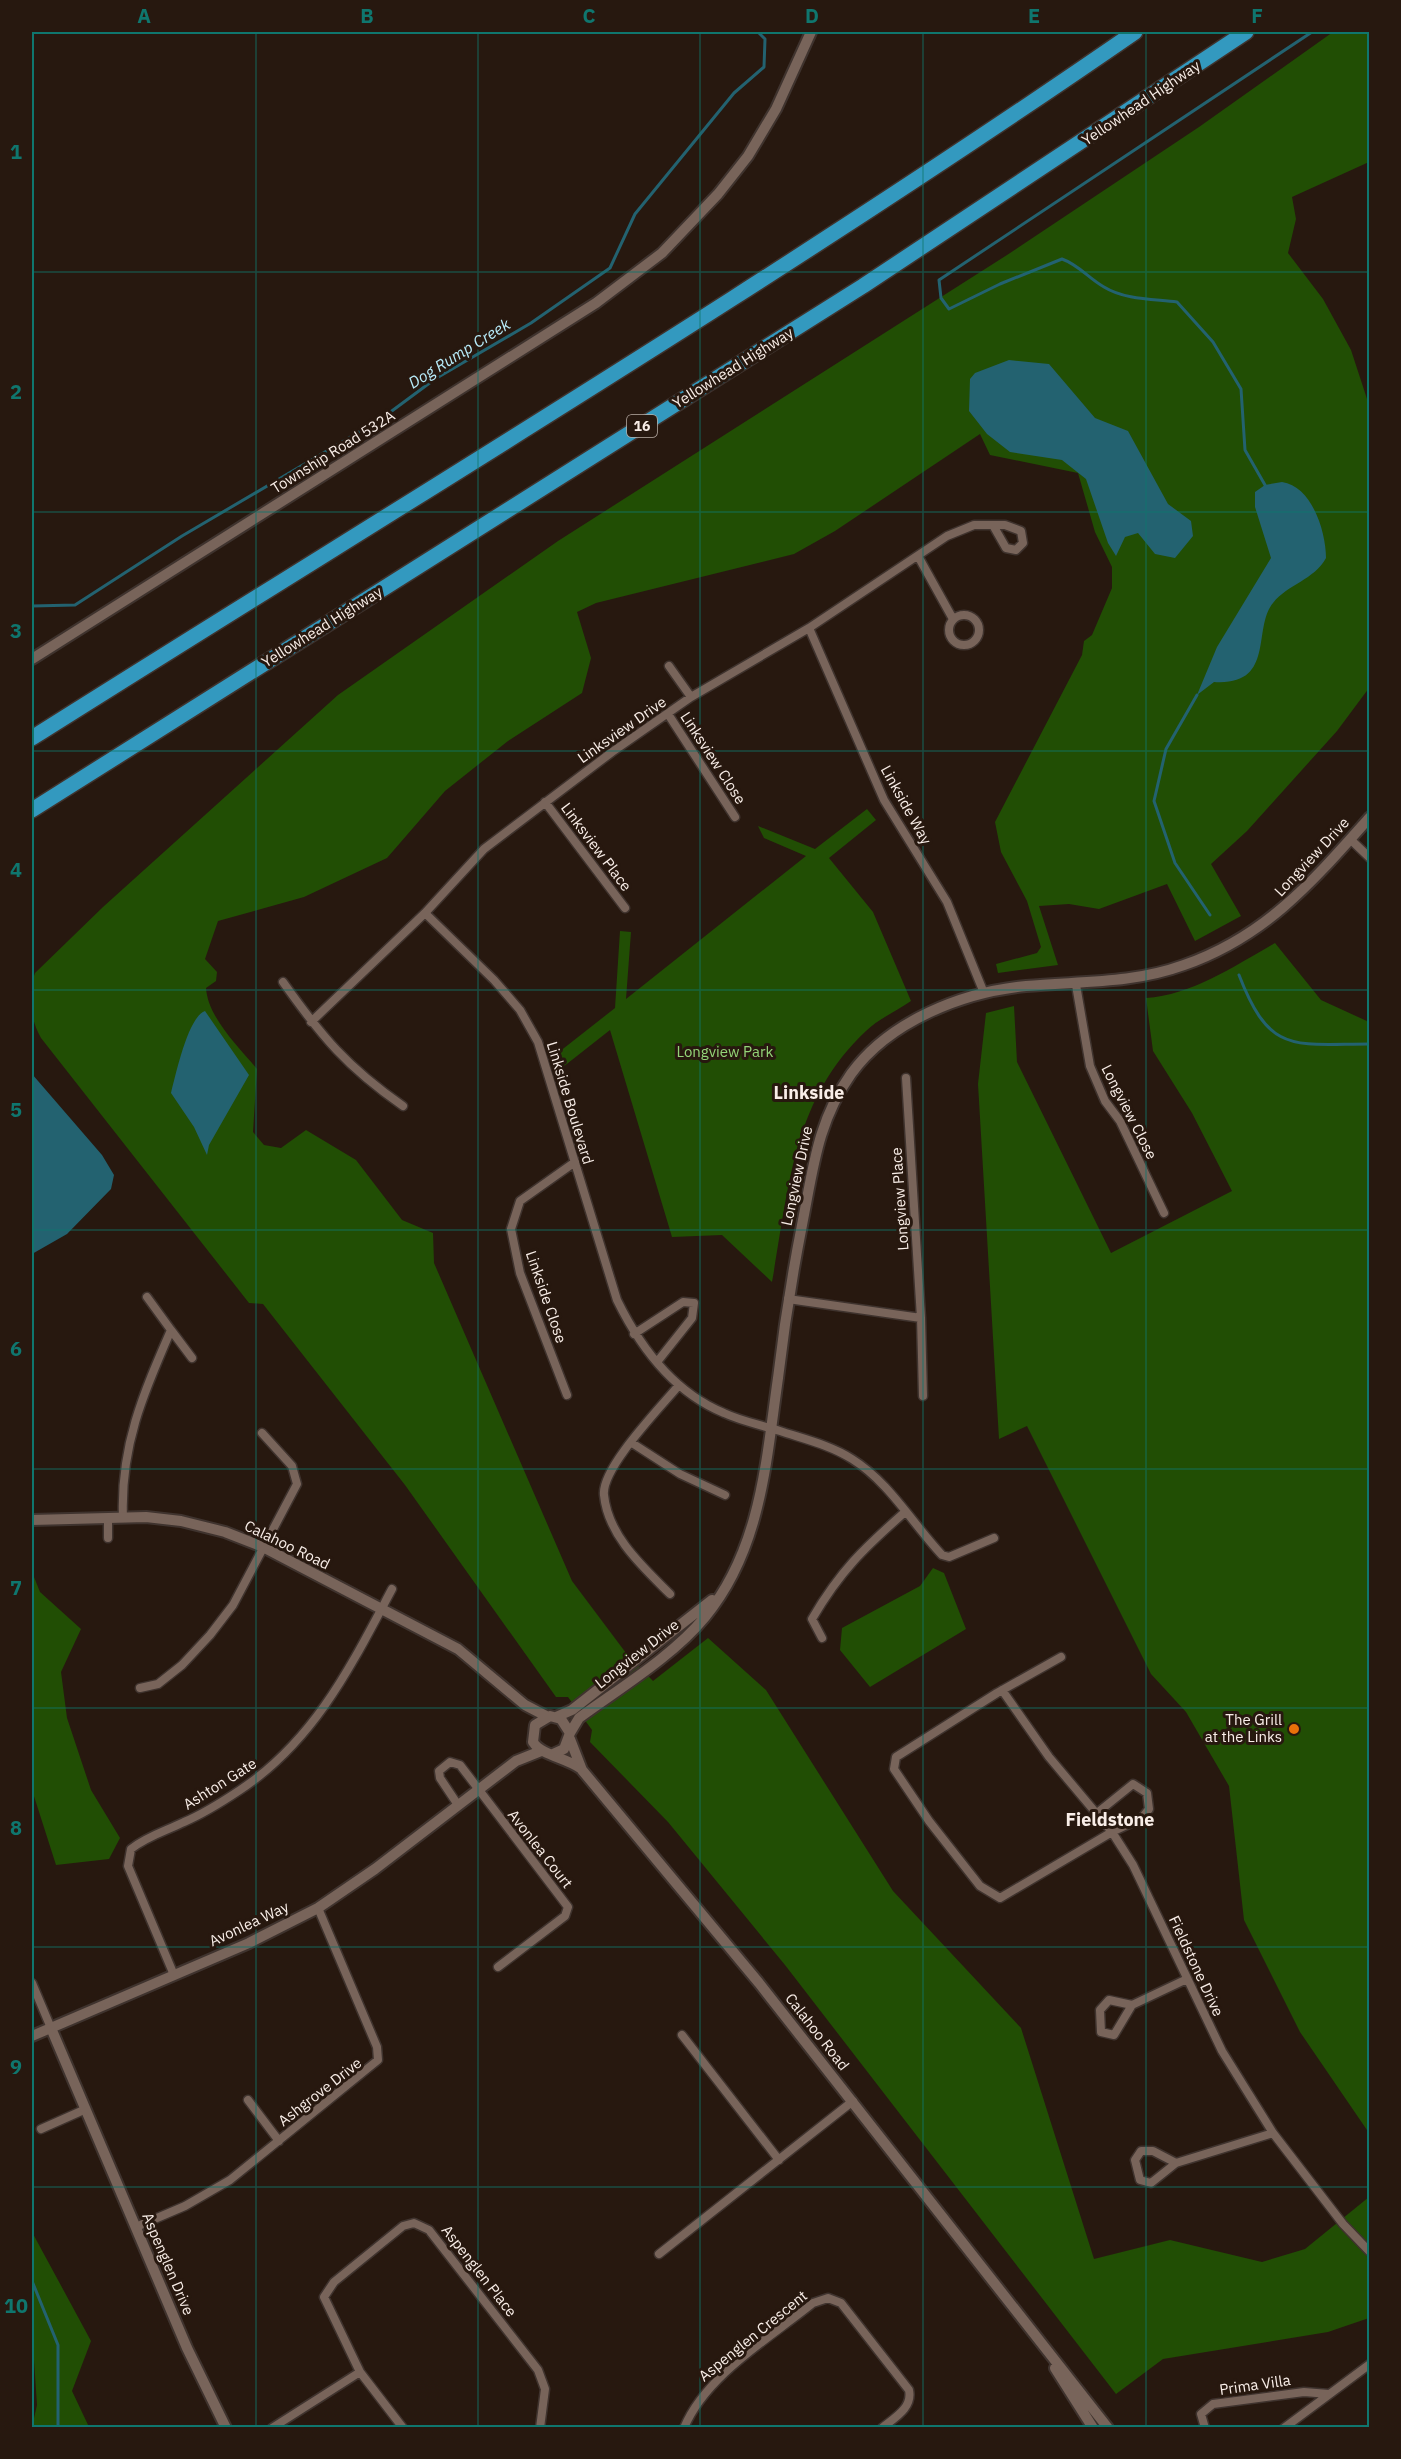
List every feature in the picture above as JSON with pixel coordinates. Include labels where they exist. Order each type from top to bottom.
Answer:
[{"type":"highway","name":"Yellowhead Highway","points":[[32,810],[853,293],[1246,32]]},
{"type":"highway","points":[[32,738],[828,237],[994,129],[1130,35]]},
{"type":"street","name":"Township Road 532A","points":[[32,659],[597,303],[662,253],[718,195],[748,156],[776,109],[811,32]]},
{"type":"street","name":"Linksview Drive","points":[[311,1022],[425,913],[484,849],[545,802],[691,697],[809,628],[962,529],[974,525],[994,527]]},
{"type":"street","points":[[918,556],[953,619]]},
{"type":"street","name":"Linkside Way","points":[[809,628],[884,800],[947,902],[984,993]]},
{"type":"street","points":[[669,666],[691,697]]},
{"type":"street","name":"Linksview Close","points":[[668,714],[735,817]]},
{"type":"street","name":"Linksview Place","points":[[545,802],[625,908]]},
{"type":"street","name":"Longview Drive","points":[[570,1736],[579,1718],[685,1638],[705,1617],[741,1559],[756,1519],[788,1299],[820,1136],[826,1115],[852,1073],[874,1048],[925,1015],[984,993],[1022,986],[1125,981],[1187,964],[1235,943],[1278,914],[1298,896],[1370,817]]},
{"type":"street","points":[[1350,839],[1370,858]]},
{"type":"street","name":"Linkside Boulevard","points":[[425,913],[494,980],[520,1010],[538,1042],[617,1299],[634,1334],[657,1362],[678,1385],[724,1413],[827,1446],[851,1458],[873,1475],[942,1555],[949,1557],[994,1538]]},
{"type":"street","points":[[283,982],[311,1022],[352,1069],[403,1106]]},
{"type":"street","name":"Longview Close","points":[[1076,984],[1090,1066],[1105,1101],[1120,1121],[1164,1214]]},
{"type":"street","name":"Longview Place","points":[[906,1078],[921,1318],[923,1396]]},
{"type":"street","name":"Linkside Close","points":[[567,1395],[520,1273],[511,1229],[520,1201],[575,1162]]},
{"type":"street","points":[[147,1298],[192,1358]]},
{"type":"street","points":[[788,1299],[921,1318]]},
{"type":"street","points":[[634,1334],[683,1302],[694,1303],[692,1318],[657,1362]]},
{"type":"street","points":[[123,1518],[124,1462],[139,1404],[171,1330]]},
{"type":"street","points":[[670,1593],[635,1559],[612,1523],[603,1494],[610,1471],[678,1385]]},
{"type":"street","points":[[140,1688],[158,1683],[182,1665],[210,1635],[233,1605],[297,1484],[292,1466],[262,1433]]},
{"type":"street","points":[[632,1443],[680,1474],[725,1495]]},
{"type":"street","points":[[822,1638],[812,1619],[828,1590],[858,1553],[906,1512]]},
{"type":"street","points":[[108,1518],[108,1538]]},
{"type":"street","name":"Calahoo Road","points":[[32,1520],[123,1518],[181,1521],[225,1532],[263,1547],[458,1649],[525,1705],[552,1717]]},
{"type":"street","points":[[381,1609],[392,1588]]},
{"type":"street","name":"Longview Drive","points":[[552,1717],[572,1710],[720,1595]]},
{"type":"street","name":"Ashton Gate","points":[[174,1975],[128,1866],[131,1849],[141,1840],[214,1806],[268,1769],[321,1713],[381,1609]]},
{"type":"street","points":[[1061,1657],[1002,1690],[896,1757],[894,1769],[936,1830],[980,1886],[1000,1898],[1112,1832],[1142,1818],[1149,1809],[1147,1793],[1133,1784],[1097,1813]]},
{"type":"street","name":"Fieldstone Drive","points":[[1002,1690],[1048,1757],[1112,1832],[1133,1865],[1222,2051],[1273,2133],[1343,2224],[1370,2252]]},
{"type":"street","points":[[525,1705],[532,1733],[541,1751],[553,1754],[564,1749],[570,1736],[566,1723],[552,1717],[539,1720],[532,1733]]},
{"type":"street","name":"Avonlea Way","points":[[516,1761],[532,1733]]},
{"type":"street","name":"Calahoo Road","points":[[570,1736],[582,1770]]},
{"type":"street","name":"Avonlea Way","points":[[32,2036],[249,1943],[318,1908],[375,1869],[516,1761],[541,1751]]},
{"type":"street","name":"Calahoo Road","points":[[553,1754],[582,1770],[668,1869],[1108,2427]]},
{"type":"street","points":[[459,1804],[440,1778],[439,1771],[444,1764],[450,1762],[460,1765],[477,1790]]},
{"type":"street","name":"Avonlea Court","points":[[477,1790],[568,1907],[565,1916],[498,1967]]},
{"type":"street","name":"Ashgrove Drive","points":[[136,2227],[185,2206],[216,2189],[378,2060],[377,2047],[318,1908]]},
{"type":"street","points":[[1132,2005],[1109,2000],[1100,2010],[1101,2032],[1114,2035],[1132,2005],[1187,1979]]},
{"type":"street","name":"Aspenglen Drive","points":[[32,1983],[187,2348],[226,2427]]},
{"type":"street","points":[[682,2035],[779,2160]]},
{"type":"street","points":[[248,2100],[279,2141]]},
{"type":"street","points":[[659,2254],[854,2102]]},
{"type":"street","points":[[41,2129],[86,2109]]},
{"type":"street","points":[[1176,2163],[1153,2151],[1141,2151],[1135,2160],[1140,2180],[1150,2183],[1176,2163],[1273,2133]]},
{"type":"street","name":"Aspenglen Place","points":[[403,2427],[360,2372],[328,2308],[325,2292],[334,2282],[403,2226],[420,2224],[429,2230],[538,2370],[545,2389],[540,2427]]},
{"type":"street","name":"Aspenglen Crescent","points":[[684,2427],[697,2402],[714,2382],[813,2302],[828,2298],[841,2303],[909,2390],[910,2396],[906,2407],[882,2427]]},
{"type":"street","name":"Calahoo Road","points":[[1022,2318],[1093,2427]]},
{"type":"street","points":[[1284,2427],[1370,2364]]},
{"type":"street","points":[[272,2427],[360,2372]]},
{"type":"street","name":"Prima Villa","points":[[1204,2427],[1201,2414],[1213,2404],[1304,2392],[1329,2394]]},
{"type":"green space","points":[[1333,32],[1369,32],[1369,162],[1292,197],[1296,219],[1288,253],[1323,299],[1351,350],[1369,405],[1369,688],[1337,731],[1247,831],[1211,864],[1241,916],[1195,941],[1167,884],[1099,909],[1069,904],[1039,906],[1058,965],[998,973],[996,964],[1037,953],[1041,947],[1027,901],[1001,852],[995,822],[1082,655],[1084,641],[1092,635],[1112,588],[1112,567],[1095,532],[1078,473],[990,455],[980,434],[835,531],[794,554],[596,603],[577,612],[591,658],[582,693],[508,741],[445,791],[387,858],[304,897],[218,921],[205,959],[217,972],[216,981],[206,988],[212,1010],[226,1032],[257,1069],[253,1132],[264,1145],[281,1148],[306,1130],[356,1160],[402,1220],[433,1233],[434,1263],[572,1581],[626,1653],[653,1681],[708,1638],[766,1690],[893,1891],[1021,2028],[1094,2259],[1170,2240],[1262,2262],[1305,2249],[1369,2197],[1369,2318],[1328,2332],[1163,2359],[1116,2394],[785,1965],[668,1822],[590,1742],[592,1730],[568,1697],[556,1697],[405,1485],[263,1304],[249,1303],[41,1038],[32,1014],[30,997],[35,973],[103,907],[338,695],[558,541],[1007,255],[1199,127]]},
{"type":"green space","name":"Longview Park","points":[[867,809],[876,820],[829,858],[873,912],[911,1001],[866,1031],[841,1058],[822,1086],[808,1116],[798,1148],[783,1213],[772,1282],[722,1235],[672,1237],[610,1030],[563,1067],[559,1052],[615,1008],[620,931],[631,932],[626,999],[806,856],[764,838],[758,826],[815,849]]},
{"type":"green space","points":[[1275,943],[1321,1000],[1369,1022],[1369,2133],[1300,2032],[1244,1920],[1229,1786],[1186,1712],[1151,1674],[1027,1426],[999,1439],[978,1084],[986,1013],[1014,1006],[1017,1062],[1111,1253],[1232,1191],[1192,1113],[1153,1051],[1146,998],[1163,996],[1197,985]]},
{"type":"green space","points":[[933,1568],[944,1573],[966,1629],[870,1687],[840,1650],[842,1628],[920,1586]]},
{"type":"green space","points":[[32,1572],[40,1592],[81,1629],[61,1672],[67,1718],[91,1790],[120,1838],[109,1859],[56,1865],[32,1790]]},
{"type":"green space","points":[[32,2232],[91,2341],[72,2391],[89,2427],[32,2427],[37,2405],[32,2330]]},
{"type":"water","points":[[1009,360],[1049,364],[1095,418],[1128,431],[1168,504],[1191,521],[1193,536],[1175,558],[1155,554],[1138,533],[1125,537],[1116,556],[1108,543],[1086,479],[1062,460],[1010,452],[987,434],[969,411],[970,379],[975,373]]},
{"type":"water","points":[[1282,482],[1293,485],[1309,501],[1320,524],[1326,558],[1315,572],[1286,591],[1273,603],[1267,614],[1259,653],[1254,665],[1246,675],[1233,681],[1214,682],[1197,695],[1217,647],[1271,558],[1255,507],[1255,492],[1265,485]]},
{"type":"water","points":[[205,1011],[249,1075],[209,1145],[207,1155],[194,1127],[171,1093],[188,1035],[199,1015]]},
{"type":"water","points":[[32,1074],[102,1155],[114,1175],[111,1189],[67,1234],[32,1254]]},
{"type":"waterway","name":"Dog Rump Creek","points":[[32,606],[75,605],[182,536],[381,419],[435,379],[531,323],[610,268],[635,214],[734,93],[764,67],[765,39],[758,32]]},
{"type":"waterway","points":[[1265,485],[1245,450],[1241,389],[1213,342],[1177,302],[1140,298],[1112,291],[1062,259],[1000,284],[949,309],[941,298],[939,280],[1312,32]]},
{"type":"waterway","points":[[1197,695],[1166,749],[1154,801],[1175,863],[1210,915]]},
{"type":"waterway","points":[[1239,975],[1250,1001],[1262,1020],[1274,1032],[1287,1040],[1321,1044],[1370,1044]]},
{"type":"waterway","name":"Dog Rump Creek","points":[[32,2281],[58,2345],[58,2428]]},
{"type":"place","name":"The Grill at the Links","points":[[1294,1729]]},
{"type":"district","name":"Linkside","points":[[809,1093]]},
{"type":"district","name":"Fieldstone","points":[[1110,1820]]}]
